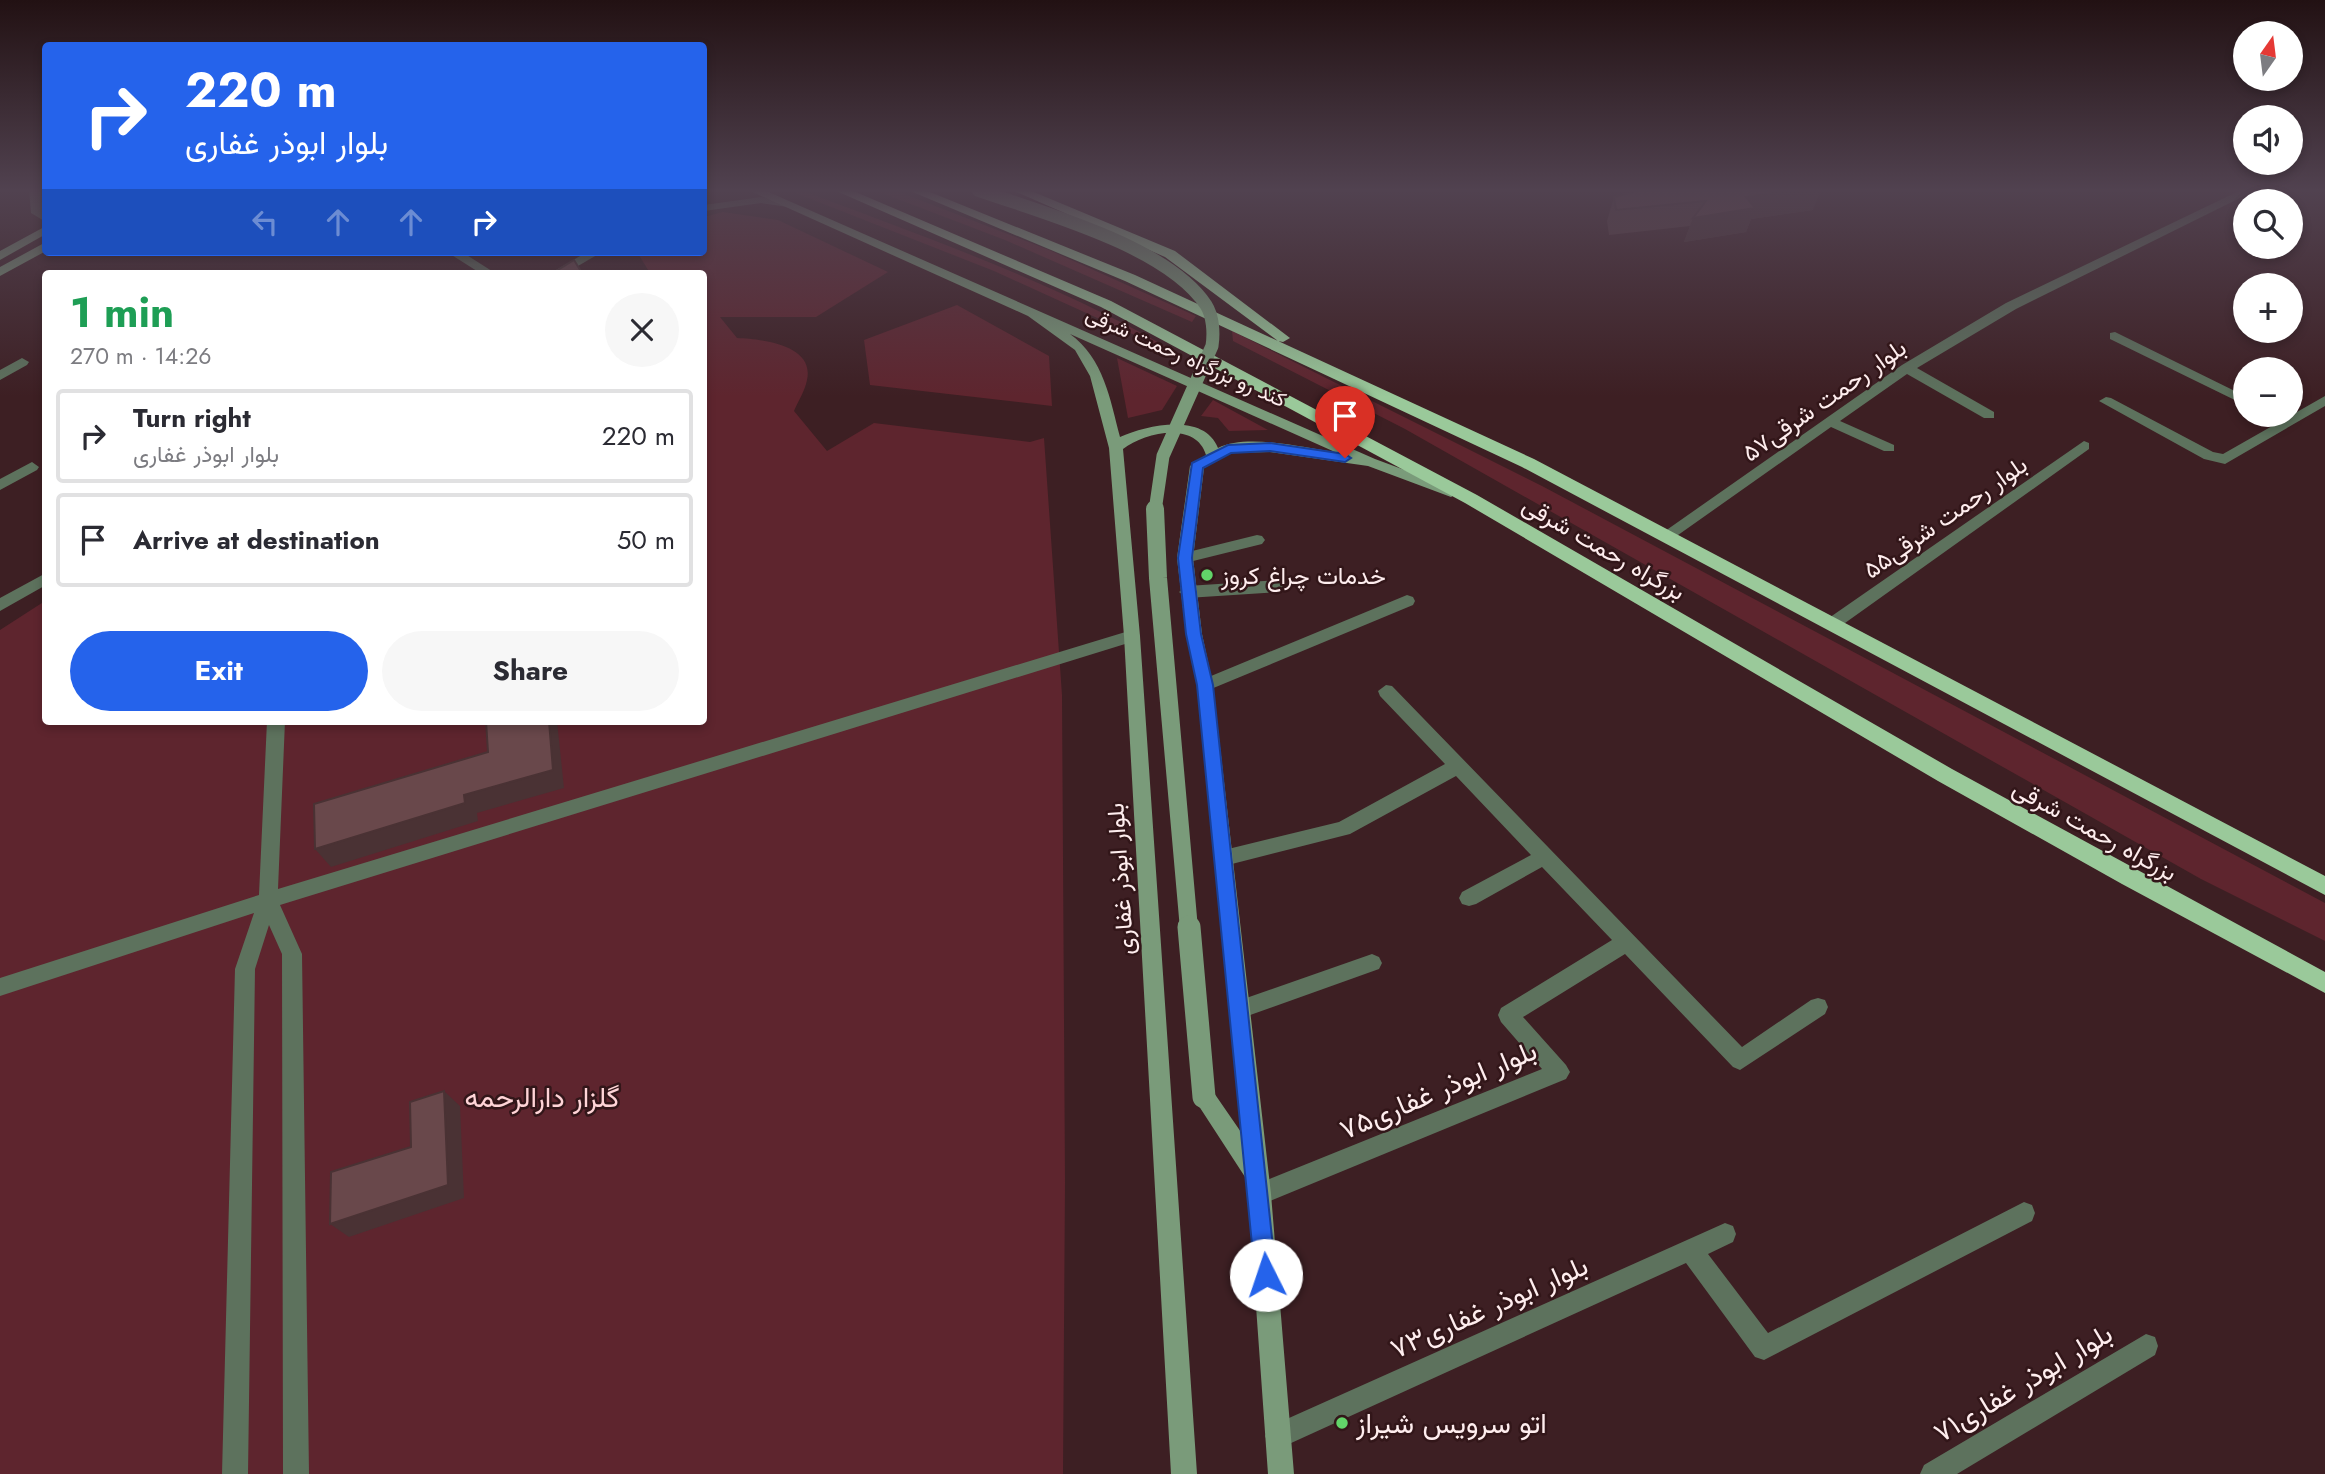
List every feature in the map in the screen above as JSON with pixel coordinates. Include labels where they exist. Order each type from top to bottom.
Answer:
[{"type":"highway","name":"بزرگراه رحمت شرقی","points":[[1001,259],[1106,304],[1471,499],[1945,775],[2325,983]]},
{"type":"highway","name":"بزرگراه رحمت شرقی","points":[[1083,259],[1130,278],[1528,463],[2325,886]]},
{"type":"highway","points":[[1176,259],[1260,323],[1330,371]]},
{"type":"main road","points":[[0,272],[23,259]]},
{"type":"main road","name":"کند رو بزرگراه رحمت شرقی","points":[[911,259],[1370,462]]},
{"type":"main road","points":[[1150,259],[1193,286],[1204,301],[1214,332],[1202,370],[1161,459],[1155,515],[1158,578],[1205,1097],[1259,1185]]},
{"type":"main road","name":"بلوار ابوذر غفاری","points":[[1031,312],[1080,348],[1097,376],[1116,448],[1132,636],[1184,1474]]},
{"type":"main road","points":[[1116,448],[1132,435],[1156,428],[1206,438],[1213,447],[1214,457]]},
{"type":"main road","points":[[1281,1474],[1259,1185],[1205,685],[1187,592],[1185,558],[1197,466],[1228,449],[1270,447],[1370,462],[1471,499]]},
{"type":"street","points":[[465,259],[484,270]]},
{"type":"street","points":[[563,270],[583,259]]},
{"type":"street","name":"۵۷بلوار رحمت شرقی","points":[[1666,536],[1907,368],[2011,306],[2108,259]]},
{"type":"street","points":[[2115,337],[2233,395]]},
{"type":"street","points":[[0,376],[22,362]]},
{"type":"street","points":[[1907,368],[1989,415]]},
{"type":"street","points":[[2303,414],[2325,400]]},
{"type":"street","points":[[2106,401],[2219,458],[2225,458],[2283,427]]},
{"type":"street","points":[[1831,422],[1889,448]]},
{"type":"street","name":"بلوار رحمت شرقی۵۵","points":[[1832,624],[2084,446]]},
{"type":"street","points":[[0,485],[32,467]]},
{"type":"street","points":[[1185,558],[1257,540]]},
{"type":"street","points":[[0,605],[42,580]]},
{"type":"street","points":[[1187,592],[1278,586]]},
{"type":"street","points":[[1205,685],[1407,601]]},
{"type":"street","points":[[0,986],[268,900],[1132,636]]},
{"type":"street","points":[[1386,691],[1740,1060],[1818,1007]]},
{"type":"street","points":[[235,1474],[244,969],[268,900],[276,725]]},
{"type":"street","points":[[1224,858],[1343,829],[1458,766]]},
{"type":"street","points":[[1469,898],[1545,856]]},
{"type":"street","points":[[268,900],[292,954],[296,1474]]},
{"type":"street","name":"بلوار ابوذر غفاری۷۵","points":[[1259,1185],[1559,1072],[1508,1015],[1626,942]]},
{"type":"street","points":[[1239,1010],[1372,963]]},
{"type":"street","points":[[1690,1249],[1764,1348],[2024,1213]]},
{"type":"street","name":"بلوار ابوذر غفاری۷۳","points":[[1278,1436],[1726,1234]]},
{"type":"street","name":"بلوار ابوذر غفاری۷۱","points":[[1933,1474],[2146,1346]]},
{"type":"green space","name":"گلزار دارالرحمه","points":[[641,259],[860,259],[888,272],[816,317],[720,317],[737,338],[771,342],[794,351],[803,358],[807,368],[807,380],[794,411],[827,451],[874,423],[1030,442],[1044,438],[1062,695],[1065,1182],[1063,1474],[0,1474],[0,630],[42,603],[42,725],[707,725],[707,270],[648,270]]},
{"type":"green space","points":[[963,259],[981,259],[1046,286],[1140,332],[1185,358]]},
{"type":"green space","points":[[1048,259],[1069,259],[1196,316],[1192,322]]},
{"type":"green space","points":[[957,305],[1049,356],[1052,406],[870,385],[864,340]]},
{"type":"green space","points":[[1232,331],[1542,486],[2325,903],[2325,941],[2201,879],[1405,429],[1233,341]]},
{"type":"green space","points":[[1117,358],[1177,386],[1162,410],[1128,418]]},
{"type":"green space","points":[[1213,400],[1268,430],[1229,431],[1218,418],[1201,416]]},
{"type":"building","points":[[574,260],[580,270],[558,270]]},
{"type":"building","points":[[486,725],[549,725],[553,770],[464,795],[465,803],[315,849],[314,804],[488,752]]},
{"type":"building","points":[[444,1091],[448,1185],[330,1224],[331,1172],[411,1147],[410,1102]]},
{"type":"place","name":"خدمات چراغ کروز","points":[[1207,575]]},
{"type":"place","name":"اتو سرویس شیراز","points":[[1342,1423]]},
{"type":"route","points":[[1266,1275],[1260,1194],[1205,685],[1187,592],[1185,558],[1197,466],[1228,449],[1270,447],[1345,458]]}]
